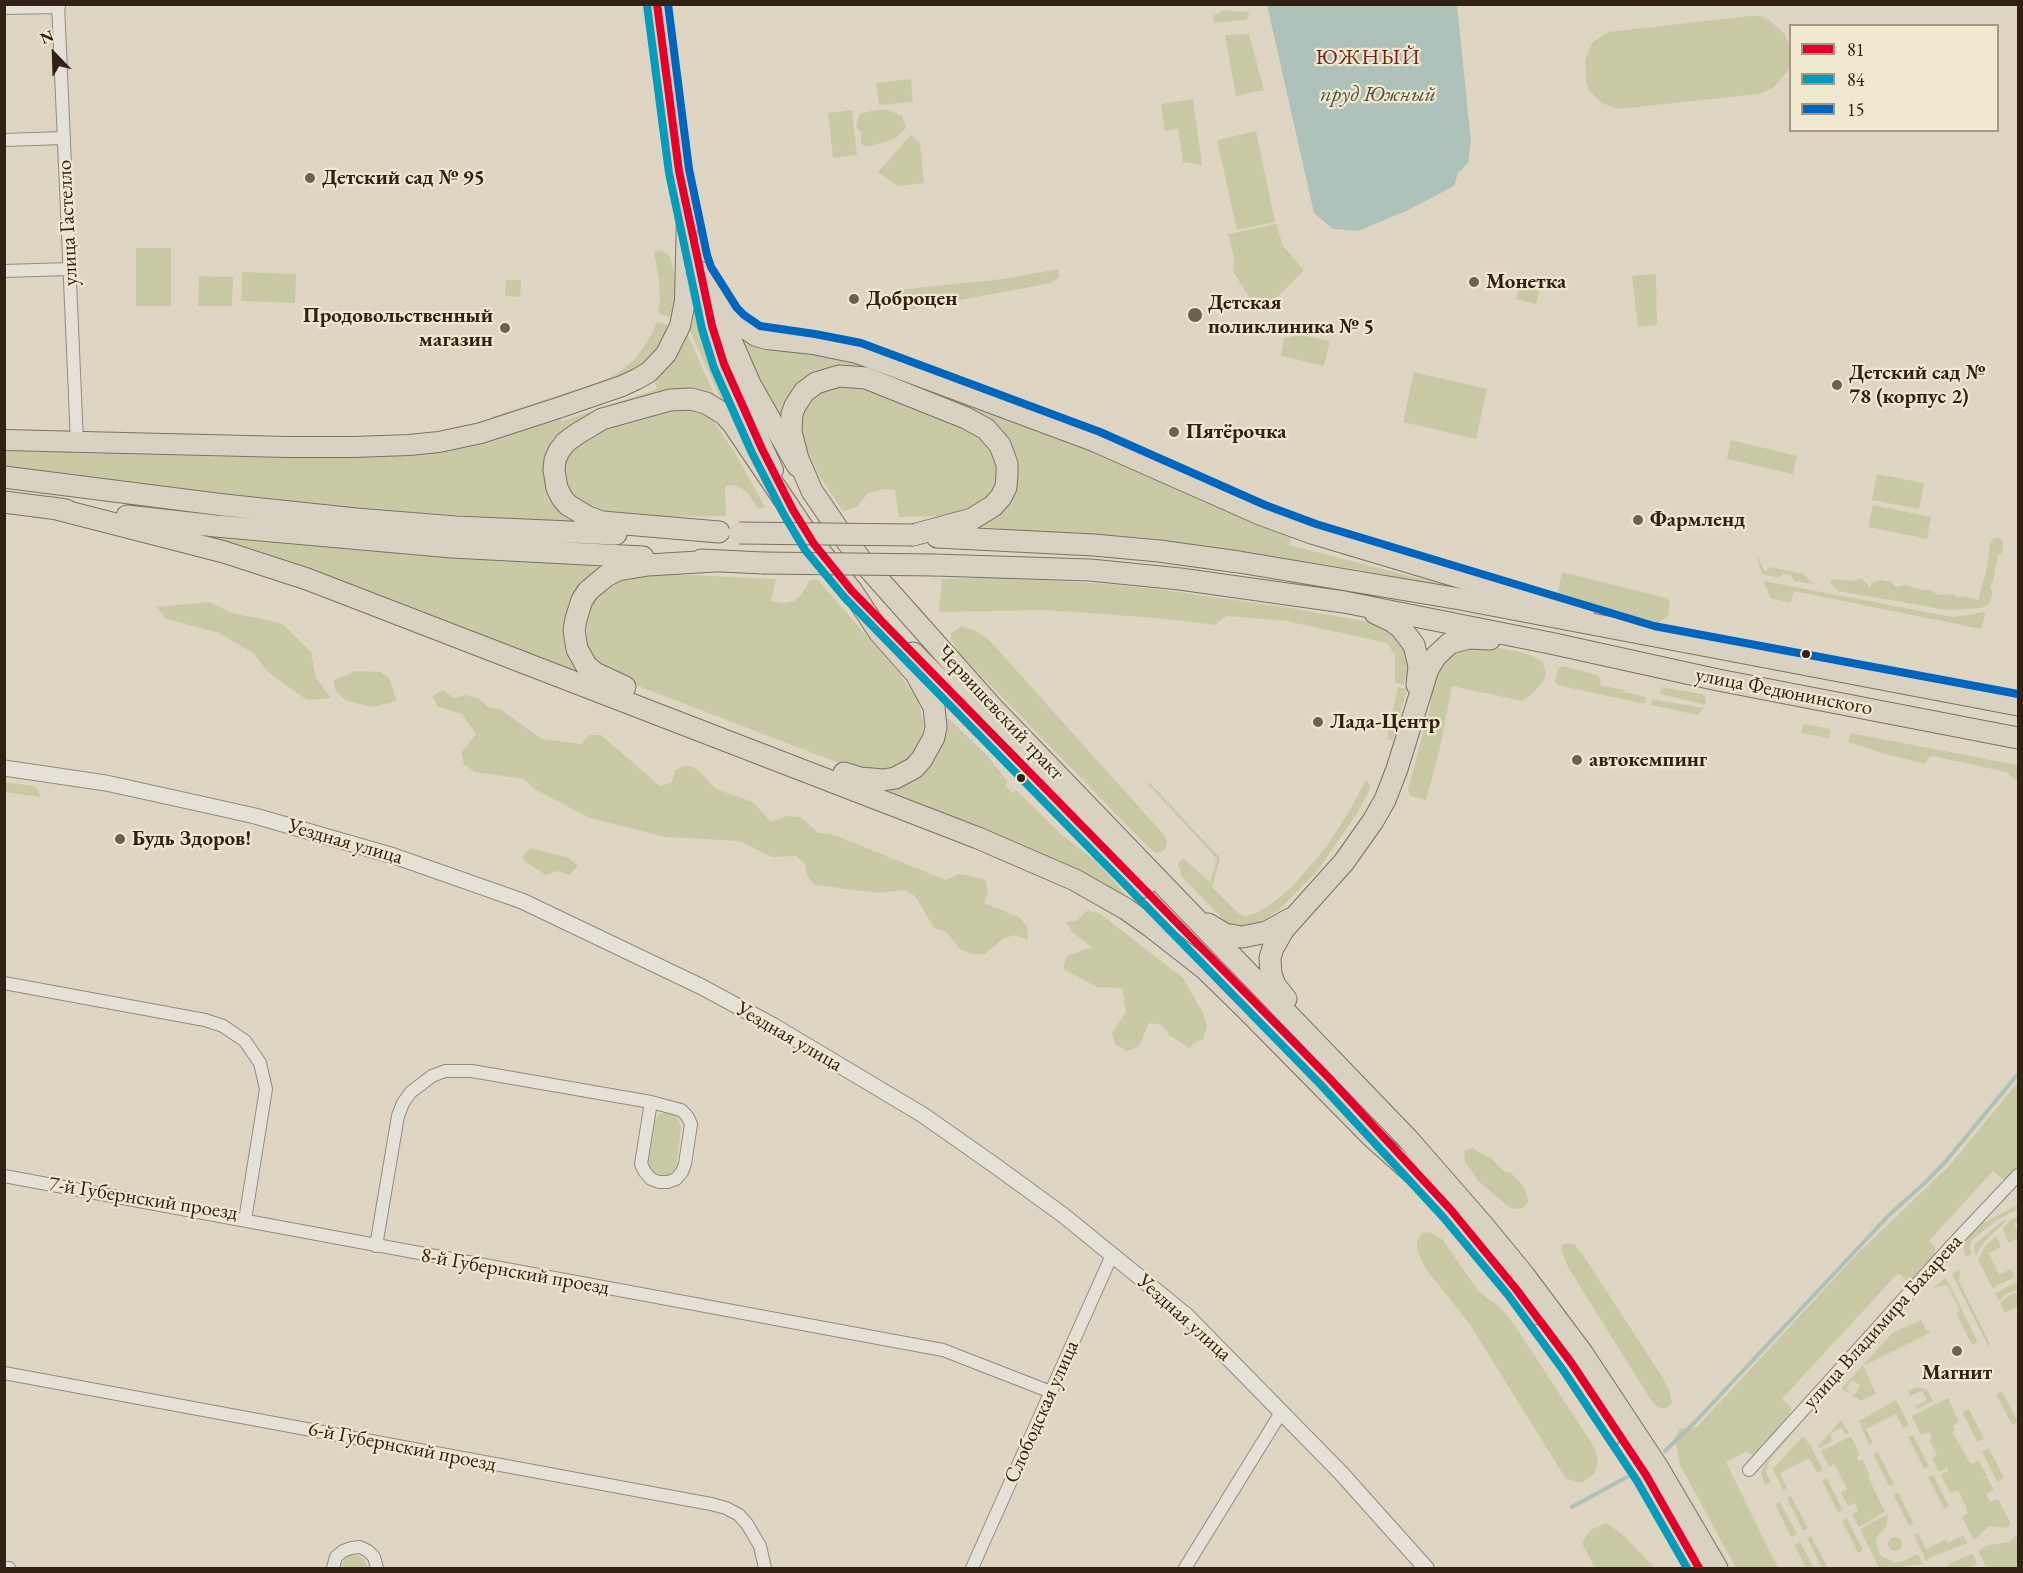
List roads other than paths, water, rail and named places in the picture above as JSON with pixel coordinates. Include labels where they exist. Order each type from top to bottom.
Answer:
[{"type":"highway","name":"Червишевский тракт","points":[[913,535],[972,519],[993,506],[1001,497],[1008,475],[1004,454],[994,436],[979,424],[866,378],[846,375],[824,379],[810,387],[795,406],[791,432],[798,459],[812,491],[842,535],[979,693],[1401,1132],[1483,1225]]},
{"type":"highway","points":[[715,561],[618,570],[598,581],[582,600],[574,630],[577,649],[586,665],[606,680],[849,775],[871,780],[895,778],[914,768],[930,747],[936,727],[933,707],[916,674],[879,632],[852,591],[814,544],[733,424],[713,407],[698,400],[683,399],[663,402],[602,419],[566,442],[559,451],[554,470],[557,488],[568,505],[588,518],[602,522],[729,533]]},
{"type":"highway","points":[[4,477],[235,506],[456,527],[619,534],[913,535]]},
{"type":"highway","points":[[4,502],[216,526],[452,548],[763,563],[1090,570],[1180,579],[1344,602],[1550,643]]},
{"type":"highway","points":[[53,508],[224,552],[307,579],[989,842],[1075,880],[1126,909],[1204,969],[1372,1137],[1437,1195],[1510,1281],[1572,1364],[1646,1476],[1700,1569]]},
{"type":"highway","name":"улица Федюнинского","points":[[913,535],[1094,545],[1171,552],[1349,579],[2019,705]]},
{"type":"highway","name":"Червишевский тракт","points":[[852,591],[1329,1078],[1437,1195]]},
{"type":"highway","points":[[1344,602],[1384,617],[1408,636],[1414,645],[1419,666],[1414,711]]},
{"type":"highway","points":[[1550,643],[1469,638],[1450,643],[1436,656],[1428,669],[1385,800],[1344,862],[1294,917],[1278,939],[1270,958],[1271,974],[1275,985],[1289,1003],[1405,1122],[1428,1149],[1483,1225],[1524,1275],[1583,1354],[1657,1466],[1717,1569]]},
{"type":"highway","name":"улица Федюнинского","points":[[1550,643],[1718,680],[2019,738]]},
{"type":"highway","points":[[1175,898],[1213,928],[1233,937],[1253,937],[1294,917]]},
{"type":"main road","points":[[657,4],[687,213],[712,326],[724,364],[758,441],[793,510]]},
{"type":"main road","points":[[4,440],[298,447],[409,445],[481,433],[622,386],[649,372],[658,363],[674,342],[680,326],[686,289],[687,213]]},
{"type":"main road","points":[[700,265],[751,386],[812,491]]},
{"type":"main road","points":[[700,265],[729,314],[737,323],[756,336],[857,352],[1076,434],[1261,515],[1313,534],[1652,636]]},
{"type":"street","points":[[4,8],[58,6]]},
{"type":"street","name":"улица Гастелло","points":[[58,6],[77,442]]},
{"type":"street","points":[[4,140],[64,138]]},
{"type":"street","points":[[4,271],[70,268]]},
{"type":"street","name":"Уездная улица","points":[[4,768],[106,783],[255,816],[394,856],[522,900],[702,987],[774,1026],[923,1115],[1063,1215],[1186,1315],[1282,1411],[1387,1523],[1426,1569]]},
{"type":"street","name":"7-й Губернский проезд","points":[[4,983],[205,1020],[223,1026],[245,1041],[260,1063],[266,1089],[245,1220],[4,1176]]},
{"type":"street","points":[[376,1246],[398,1116],[411,1092],[432,1076],[445,1071],[472,1071],[651,1102],[681,1110],[691,1124],[686,1164],[676,1179],[668,1182],[651,1179],[641,1164],[651,1102]]},
{"type":"street","name":"улица Владимира Бахарева","points":[[1749,1470],[1953,1244],[2019,1175]]},
{"type":"street","name":"8-й Губернский проезд","points":[[245,1220],[943,1350],[1051,1392]]},
{"type":"street","name":"Слободская улица","points":[[972,1569],[1112,1256]]},
{"type":"street","name":"6-й Губернский проезд","points":[[4,1373],[711,1504],[732,1512],[747,1524],[760,1546],[765,1569]]},
{"type":"street","points":[[1185,1569],[1282,1411]]},
{"type":"street","points":[[333,1569],[336,1557],[343,1551],[360,1548],[368,1551],[374,1557],[377,1569]]},
{"type":"street","points":[[4,1568],[9,1569]]},
{"type":"water","name":"пруд Южный","points":[[1267,5],[1457,5],[1471,142],[1468,163],[1458,173],[1454,186],[1406,211],[1358,231],[1333,229],[1314,213]]},
{"type":"waterway","points":[[1665,1451],[1889,1215],[1946,1161],[2018,1074]]},
{"type":"waterway","points":[[1572,1507],[1627,1477]]},
{"type":"place","name":"Детский сад № 95","points":[[310,178]]},
{"type":"place","name":"Монетка","points":[[1474,282]]},
{"type":"place","name":"Доброцен","points":[[854,299]]},
{"type":"place","name":"Детская поликлиника № 5","points":[[1195,315]]},
{"type":"place","name":"Продовольственный магазин","points":[[505,328]]},
{"type":"place","name":"Детский сад № 78 (корпус 2)","points":[[1837,385]]},
{"type":"place","name":"Пятёрочка","points":[[1174,432]]},
{"type":"place","name":"Фармленд","points":[[1638,520]]},
{"type":"place","name":"Лада-Центр","points":[[1318,722]]},
{"type":"place","name":"автокемпинг","points":[[1577,760]]},
{"type":"place","name":"Будь Здоров!","points":[[120,839]]},
{"type":"place","name":"Магнит","points":[[1957,1351]]},
{"type":"district","name":"ЮЖНЫЙ","points":[[1368,58]]}]
